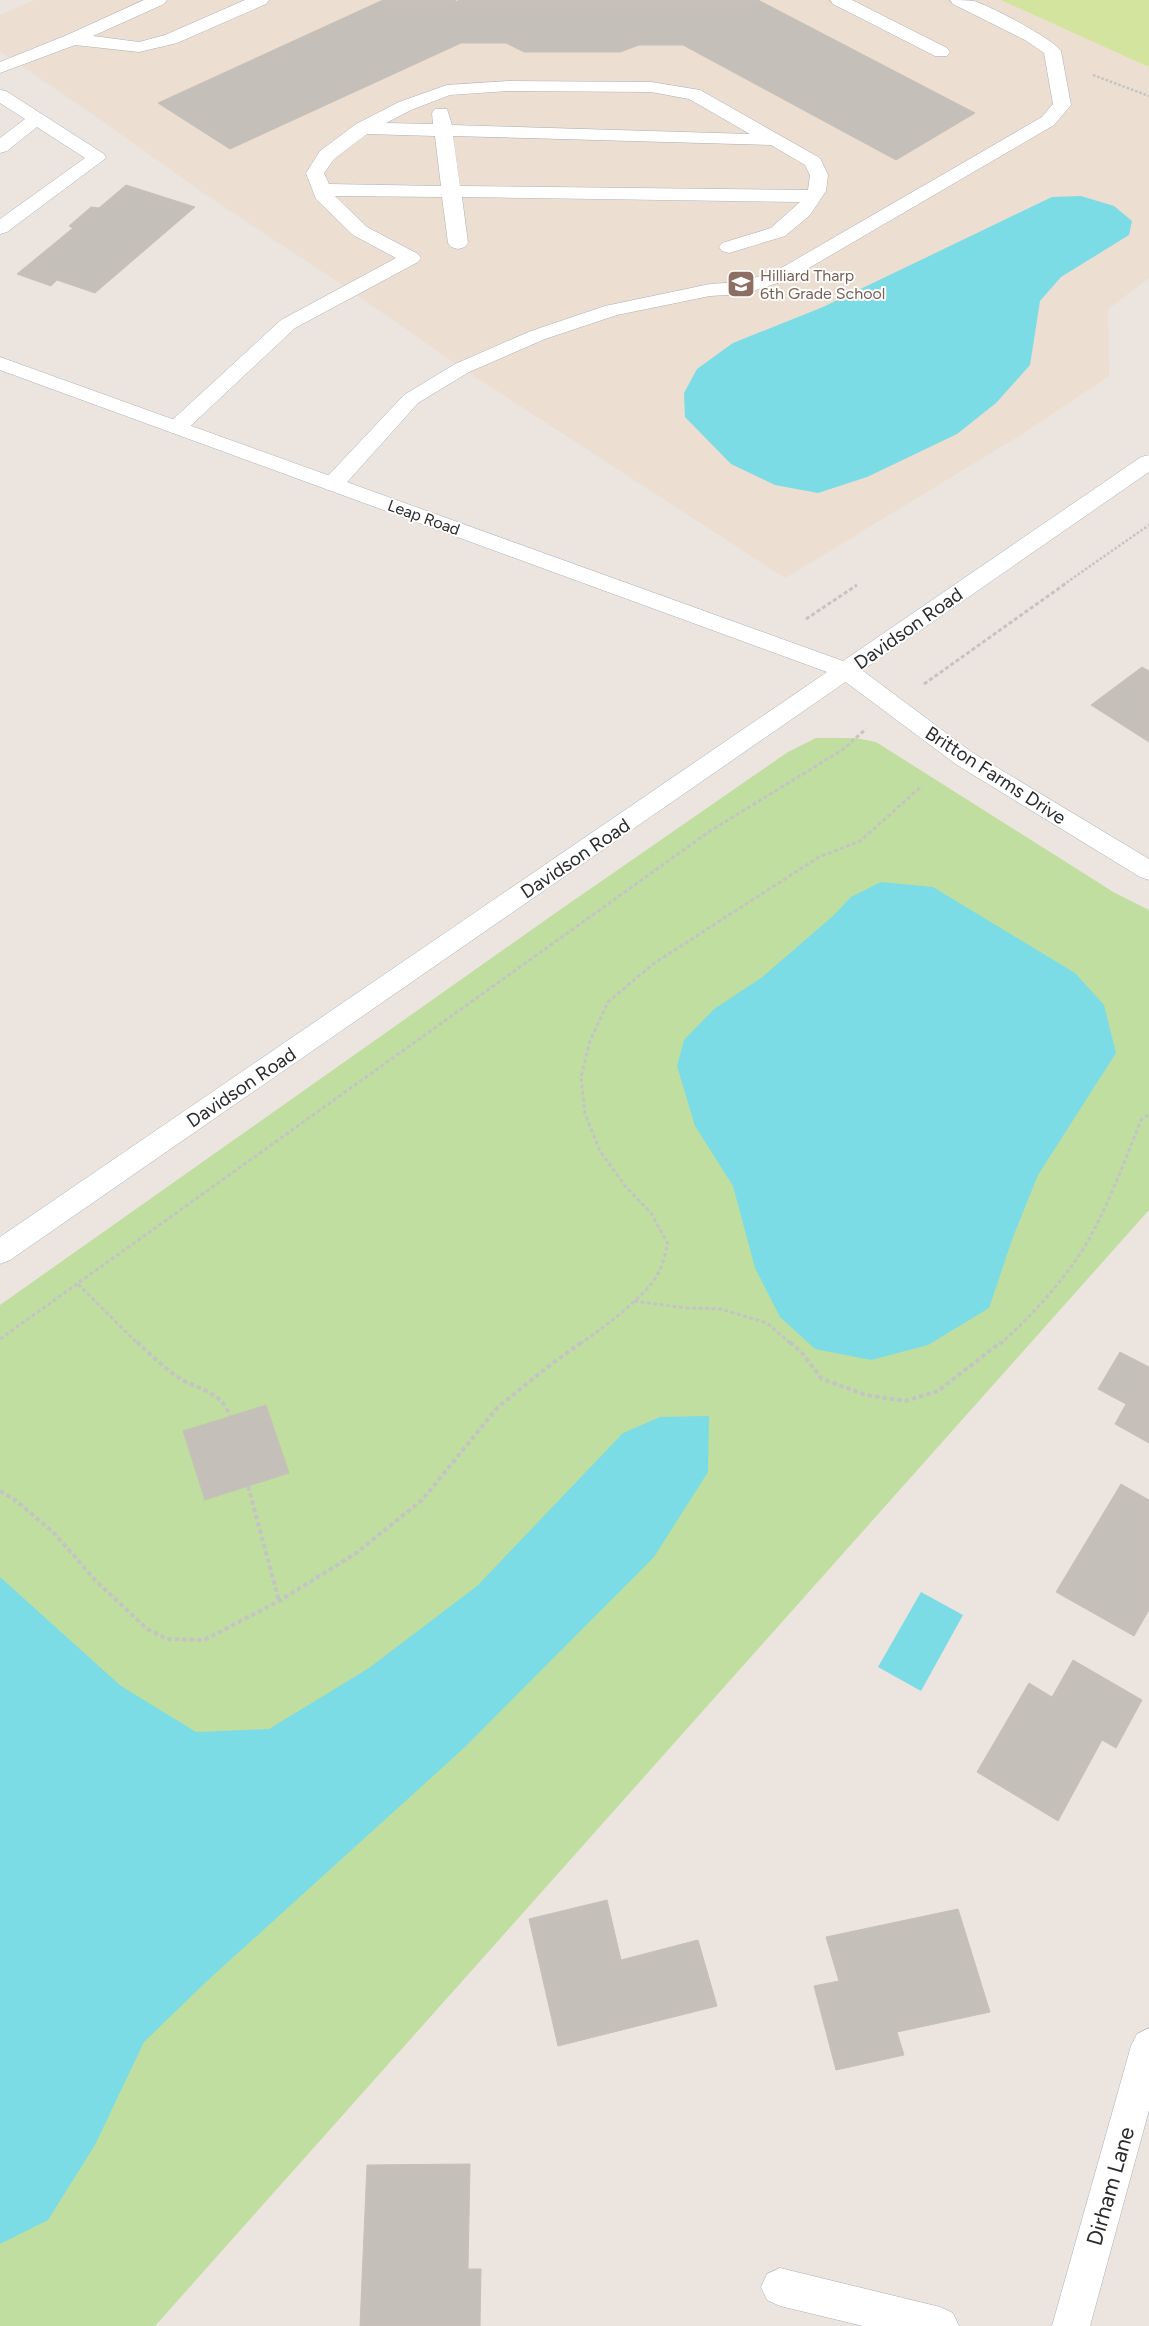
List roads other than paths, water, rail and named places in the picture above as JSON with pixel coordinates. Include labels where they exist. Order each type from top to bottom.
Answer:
[{"type":"street","points":[[0,68],[73,39],[158,0]]},
{"type":"street","points":[[73,39],[139,47],[171,39],[260,0]]},
{"type":"street","points":[[839,0],[941,52]]},
{"type":"street","points":[[333,484],[411,399],[462,368],[538,335],[612,310],[710,290],[743,288],[783,275],[1048,121],[1062,105],[1052,51],[1031,36],[959,0]]},
{"type":"street","points":[[177,427],[288,324],[411,258],[360,232],[323,196],[315,173],[327,155],[363,128],[405,106],[447,90],[508,86],[652,87],[694,94],[813,162],[819,175],[817,191],[802,211],[778,232],[729,246]]},
{"type":"street","points":[[439,93],[458,243]]},
{"type":"street","points":[[0,95],[97,158],[0,228]]},
{"type":"street","points":[[0,147],[37,119]]},
{"type":"street","points":[[363,128],[774,140]]},
{"type":"street","points":[[321,190],[813,196]]},
{"type":"street","name":"Leap Road","points":[[0,363],[847,671]]},
{"type":"street","name":"Davidson Road","points":[[0,1252],[1149,462]]},
{"type":"street","name":"Britton Farms Drive","points":[[847,671],[965,759],[1149,871]]},
{"type":"street","name":"Dirham Lane","points":[[1071,2326],[1149,2046]]},
{"type":"street","points":[[780,2287],[940,2326]]},
{"type":"water","points":[[1081,196],[1114,206],[1132,221],[1129,235],[1061,277],[1040,301],[1030,365],[996,403],[957,434],[867,477],[818,493],[775,485],[731,464],[685,417],[684,393],[697,369],[733,343],[823,307],[1052,197]]},
{"type":"water","points":[[881,882],[933,887],[1075,973],[1104,1005],[1116,1053],[1038,1175],[1013,1237],[989,1308],[928,1345],[871,1360],[815,1349],[780,1317],[755,1268],[733,1186],[695,1126],[677,1066],[684,1040],[714,1009],[761,978],[833,916],[851,897]]},
{"type":"water","points":[[709,1416],[708,1472],[654,1557],[464,1748],[207,1981],[144,2042],[95,2145],[48,2220],[0,2244],[0,1577],[121,1686],[196,1732],[269,1729],[369,1668],[477,1586],[623,1433],[660,1417]]},
{"type":"water","points":[[921,1592],[963,1615],[921,1691],[878,1667]]},
{"type":"place","name":"Hilliard Tharp 6th Grade School","points":[[741,284]]}]
